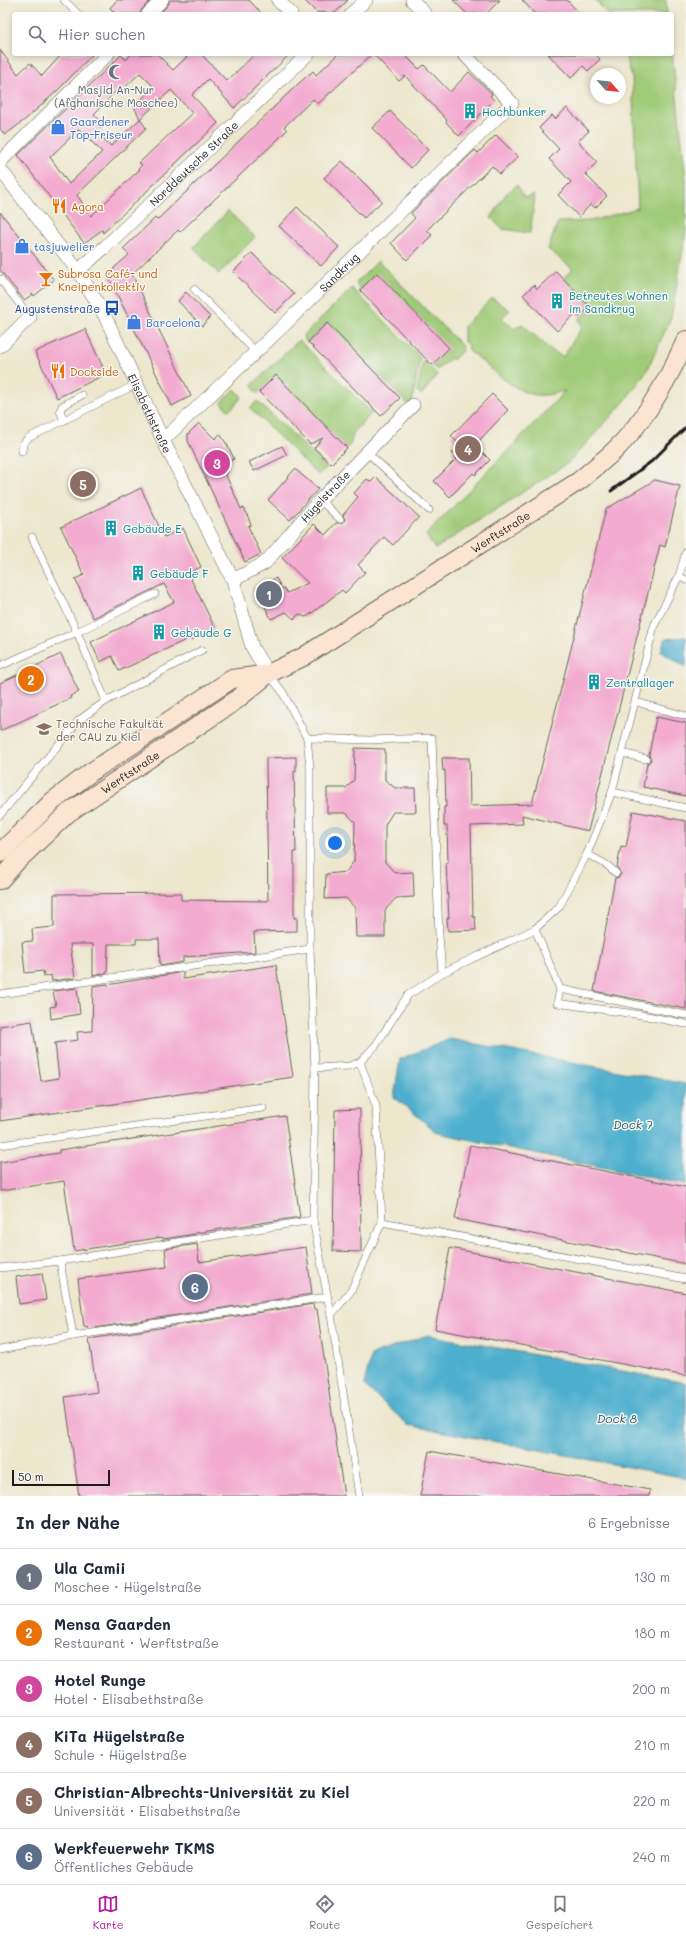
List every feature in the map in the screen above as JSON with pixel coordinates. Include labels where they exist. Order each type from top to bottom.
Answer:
[{"type":"main road","name":"Werftstraße","points":[[0,880],[16,862],[68,813],[235,701],[268,674],[302,657],[579,481],[615,450],[642,418],[669,378],[686,340]]},
{"type":"main road","name":"Werftstraße","points":[[0,853],[53,801],[98,768],[232,680],[268,674]]},
{"type":"street","points":[[150,12],[162,0]]},
{"type":"street","points":[[278,0],[289,12]]},
{"type":"street","points":[[353,12],[366,0]]},
{"type":"street","points":[[412,0],[423,12]]},
{"type":"street","points":[[0,162],[106,56]]},
{"type":"street","name":"Norddeutsche Straße","points":[[78,270],[106,246],[306,56]]},
{"type":"street","name":"Sandkrug","points":[[163,440],[256,352],[512,103],[466,56]]},
{"type":"street","name":"Elisabethstraße","points":[[0,169],[78,270],[103,312],[163,440],[233,580],[252,647],[268,674]]},
{"type":"street","points":[[0,346],[30,317]]},
{"type":"street","name":"Hügelstraße","points":[[233,580],[264,563],[320,500],[413,405]]},
{"type":"lane","points":[[64,0],[76,12]]},
{"type":"lane","points":[[0,279],[30,317]]},
{"type":"lane","points":[[194,289],[256,352]]},
{"type":"lane","points":[[22,452],[23,444],[28,438],[137,384]]},
{"type":"lane","points":[[64,420],[60,411],[62,406],[82,395]]},
{"type":"lane","points":[[367,452],[429,510]]},
{"type":"lane","points":[[320,500],[340,519]]},
{"type":"lane","points":[[32,537],[77,632],[106,701]]},
{"type":"lane","points":[[315,1068],[350,1066],[360,1062],[376,1045],[408,995],[442,973],[535,929],[559,907],[587,854],[612,792],[654,626],[679,576],[686,552]]},
{"type":"lane","points":[[679,576],[686,580]]},
{"type":"lane","points":[[0,666],[77,632],[155,594]]},
{"type":"lane","points":[[0,815],[79,720],[106,701],[202,650]]},
{"type":"lane","points":[[268,674],[282,691],[307,738],[310,767],[310,949],[315,1068],[314,1220],[323,1265],[359,1496]]},
{"type":"lane","points":[[636,702],[686,716]]},
{"type":"lane","points":[[307,738],[369,740],[432,738],[439,936],[442,973]]},
{"type":"lane","points":[[622,753],[646,759]]},
{"type":"lane","points":[[612,792],[686,808]]},
{"type":"lane","points":[[587,854],[607,865],[616,873]]},
{"type":"lane","points":[[535,929],[560,989],[557,1003],[642,1015],[686,1024]]},
{"type":"lane","points":[[0,994],[310,949]]},
{"type":"lane","points":[[560,989],[686,1015]]},
{"type":"lane","points":[[642,1015],[645,1012],[644,1007]]},
{"type":"lane","points":[[331,1315],[351,1291],[382,1222],[376,1106],[360,1062]]},
{"type":"lane","points":[[0,1145],[263,1108]]},
{"type":"lane","points":[[0,1268],[60,1261],[314,1220]]},
{"type":"lane","points":[[382,1222],[686,1279]]},
{"type":"lane","points":[[60,1261],[73,1336]]},
{"type":"lane","points":[[0,1350],[73,1336],[327,1297]]},
{"type":"green space","points":[[596,0],[666,0],[667,12],[605,12]]},
{"type":"green space","points":[[626,56],[672,56],[686,179],[686,232],[671,318],[646,372],[624,402],[568,463],[435,549],[426,535],[565,391],[548,395],[537,395],[520,390],[502,378],[469,351],[468,344],[464,342],[464,326],[492,298],[510,310],[502,317],[514,329],[522,324],[551,350],[563,357],[582,327],[579,319],[591,308],[564,277],[573,269],[548,249],[558,222],[591,221],[638,208],[632,78]]},
{"type":"green space","points":[[517,185],[525,198],[533,195],[535,197],[530,233],[502,229],[491,218],[506,194]]},
{"type":"green space","points":[[228,211],[255,237],[219,274],[193,248]]},
{"type":"green space","points":[[378,261],[462,346],[462,351],[453,360],[451,358],[437,370],[432,365],[448,348],[377,274],[360,290],[356,283]]},
{"type":"green space","points":[[352,288],[420,357],[412,402],[409,405],[328,322],[307,343],[303,336]]},
{"type":"green space","points":[[299,340],[372,413],[353,433],[351,443],[347,448],[276,376],[257,393],[252,385]]},
{"type":"green space","points":[[423,360],[438,375],[421,395],[417,391]]},
{"type":"green space","points":[[235,389],[242,397],[229,411],[221,402]]},
{"type":"green space","points":[[257,401],[327,467],[318,475],[250,408]]},
{"type":"water","points":[[686,637],[686,667],[661,652],[665,639]]},
{"type":"water","name":"Dock 7","points":[[450,1039],[686,1084],[686,1185],[438,1133],[394,1097],[400,1059]]},
{"type":"water","name":"Dock 8","points":[[428,1335],[686,1383],[686,1478],[408,1425],[364,1385],[371,1355]]},
{"type":"building","points":[[117,0],[151,0],[141,12],[114,12],[110,8]]},
{"type":"building","points":[[170,0],[249,0],[260,12],[161,12],[168,5]]},
{"type":"building","points":[[304,0],[348,0],[336,12],[316,12]]},
{"type":"building","points":[[453,0],[500,0],[488,12],[465,12]]},
{"type":"building","points":[[522,0],[567,0],[578,12],[533,12]]},
{"type":"building","points":[[0,50],[18,74],[30,63],[42,76],[60,56],[91,56],[57,91],[26,119],[5,135],[0,129]]},
{"type":"building","points":[[120,56],[126,60],[129,56],[159,56],[173,70],[188,56],[203,56],[227,81],[253,56],[288,56],[234,108],[208,79],[192,95],[218,123],[103,233],[102,230],[84,243],[18,155]],"holes":[[[140,73],[154,87],[134,106],[140,119],[111,146],[97,132],[104,125],[94,114],[119,88],[121,91]],[[171,90],[192,113],[139,163],[142,165],[138,169],[139,170],[91,216],[77,195],[146,128],[140,119]],[[79,129],[102,152],[69,184],[50,157]]]},
{"type":"building","points":[[336,56],[370,56],[318,104],[313,99],[284,127],[287,130],[276,141],[180,232],[178,230],[132,274],[191,396],[172,406],[108,276],[113,273],[114,268],[129,255],[123,249],[155,218],[157,220],[298,84],[313,71],[316,75]]},
{"type":"building","points":[[375,56],[406,56],[419,69],[424,65],[450,92],[469,72],[492,94],[490,96],[494,100],[459,136],[446,122],[447,120],[405,76],[399,81]]},
{"type":"building","points":[[550,56],[597,56],[600,59],[588,71],[583,66],[571,78]]},
{"type":"building","points":[[567,108],[589,131],[578,141],[597,162],[585,174],[607,196],[595,208],[591,204],[579,217],[558,195],[571,182],[549,159],[559,149],[539,128],[552,115],[555,119]]},
{"type":"building","points":[[390,111],[428,150],[411,168],[372,128]]},
{"type":"building","points":[[496,135],[518,157],[500,174],[492,166],[427,230],[432,235],[407,260],[391,243],[415,218],[411,213],[475,150],[478,153]]},
{"type":"building","points":[[342,161],[382,201],[364,218],[324,178]]},
{"type":"building","points":[[297,207],[339,247],[321,266],[279,226]]},
{"type":"building","points":[[0,212],[54,280],[34,296],[33,294],[24,300],[0,270]]},
{"type":"building","points":[[252,253],[294,294],[275,313],[233,272]]},
{"type":"building","name":"Betreutes Wohnen im Sandkrug","points":[[556,271],[590,307],[579,317],[576,313],[557,331],[523,295],[534,285],[537,289]]},
{"type":"building","points":[[377,273],[449,348],[432,365],[360,290]]},
{"type":"building","points":[[186,292],[210,317],[202,326],[178,301]]},
{"type":"building","points":[[327,323],[400,398],[381,416],[308,342]]},
{"type":"building","points":[[85,329],[106,374],[57,398],[35,352]]},
{"type":"building","points":[[276,375],[347,448],[331,464],[314,448],[323,438],[310,444],[259,392]]},
{"type":"building","points":[[492,394],[508,410],[475,445],[490,460],[475,475],[473,473],[450,497],[434,481],[457,458],[452,453],[460,445],[451,436]]},
{"type":"building","points":[[199,423],[215,439],[220,434],[234,459],[224,463],[228,472],[225,473],[241,509],[244,508],[248,517],[251,525],[248,526],[261,554],[245,562],[188,441],[188,434]]},
{"type":"building","points":[[282,446],[287,455],[254,471],[249,462]]},
{"type":"building","points":[[295,469],[318,489],[290,520],[268,500]]},
{"type":"building","points":[[376,477],[419,517],[393,545],[384,537],[358,565],[365,572],[345,593],[342,590],[308,616],[305,617],[299,614],[294,619],[286,612],[271,619],[256,588],[276,578],[282,589],[284,588],[287,593],[308,583],[282,558],[314,524],[325,535],[336,523],[343,523],[345,520],[343,515],[358,497],[354,493],[367,479],[371,482]]},
{"type":"building","name":"Zentrallager","points":[[655,480],[680,486],[665,547],[660,545],[588,831],[522,815],[523,824],[471,826],[473,917],[475,917],[476,930],[448,931],[447,918],[449,918],[446,863],[448,863],[447,826],[444,826],[444,807],[446,807],[445,770],[443,771],[442,758],[469,758],[470,806],[532,804],[606,509]]},
{"type":"building","points":[[141,488],[164,537],[183,528],[201,567],[188,573],[215,628],[119,671],[112,656],[100,662],[91,642],[174,602],[164,584],[93,618],[75,579],[84,575],[61,527]]},
{"type":"building","points":[[61,654],[79,692],[70,696],[71,698],[0,731],[0,683]]},
{"type":"building","points":[[656,717],[686,723],[686,796],[643,787],[647,764],[651,760],[649,755]]},
{"type":"building","points":[[355,748],[385,749],[385,780],[395,788],[415,788],[416,812],[393,812],[385,825],[385,862],[395,873],[413,872],[414,897],[396,898],[385,910],[385,937],[356,937],[355,908],[346,898],[325,899],[326,874],[346,872],[354,861],[355,822],[346,813],[327,813],[327,788],[346,788],[354,780]]},
{"type":"building","points":[[296,757],[296,771],[294,771],[296,852],[294,852],[294,918],[297,918],[297,931],[254,932],[255,952],[183,957],[183,962],[160,966],[159,939],[136,939],[136,944],[108,944],[107,973],[93,976],[93,944],[70,944],[75,978],[52,981],[51,975],[44,977],[43,971],[25,973],[22,942],[33,941],[32,929],[54,927],[54,894],[181,893],[181,900],[268,901],[266,758]]},
{"type":"building","points":[[633,811],[686,821],[686,1009],[594,991],[615,878],[619,877],[621,874],[617,867],[621,846],[626,847]]},
{"type":"building","points":[[276,965],[293,1077],[0,1121],[0,1026],[32,1021],[41,1081],[59,1078],[55,1043],[78,1040],[77,1032],[92,1031],[93,986],[183,972],[183,979]]},
{"type":"building","points":[[77,988],[80,1014],[51,1019],[50,1007],[56,1006],[53,991]]},
{"type":"building","points":[[360,1109],[361,1252],[333,1251],[335,1110]]},
{"type":"building","points":[[285,1116],[300,1217],[163,1239],[163,1237],[74,1251],[64,1181],[0,1191],[0,1162],[59,1153],[59,1150]]},
{"type":"building","points":[[470,1145],[686,1187],[686,1264],[455,1219]]},
{"type":"building","points":[[197,1244],[199,1262],[306,1247],[312,1294],[88,1329],[87,1326],[84,1327],[78,1279],[167,1267],[165,1249]]},
{"type":"building","points":[[450,1248],[686,1293],[686,1376],[435,1329]]},
{"type":"building","points":[[42,1273],[46,1300],[19,1304],[16,1277]]},
{"type":"building","points":[[313,1304],[314,1309],[317,1309],[344,1496],[79,1496],[65,1397],[97,1392],[89,1339]]},
{"type":"building","points":[[429,1451],[650,1490],[649,1496],[420,1496]]},
{"type":"railway","points":[[611,491],[652,461],[686,427]]},
{"type":"place","name":"Masjid An-Nur (Afghanische Moschee)","points":[[116,72]]},
{"type":"place","name":"Hochbunker","points":[[470,111]]},
{"type":"place","name":"Gaardener Top-Friseur","points":[[58,127]]},
{"type":"place","name":"Agora","points":[[59,206]]},
{"type":"place","name":"tasjuwelier","points":[[22,246]]},
{"type":"place","name":"Subrosa Café- und Kneipenkollektiv","points":[[46,279]]},
{"type":"place","name":"Betreutes Wohnen im Sandkrug","points":[[557,301]]},
{"type":"place","name":"Augustenstraße","points":[[112,308]]},
{"type":"place","name":"Barcelona","points":[[134,322]]},
{"type":"place","name":"Dockside","points":[[58,371]]},
{"type":"place","name":"KiTa Hügelstraße","points":[[468,449]]},
{"type":"place","name":"Hotel Runge","points":[[217,463]]},
{"type":"place","name":"Christian-Albrechts-Universität zu Kiel","points":[[83,484]]},
{"type":"place","name":"Gebäude E","points":[[111,528]]},
{"type":"place","name":"Gebäude F","points":[[138,573]]},
{"type":"place","name":"Ula Camii","points":[[269,594]]},
{"type":"place","name":"Gebäude G","points":[[159,632]]},
{"type":"place","name":"Mensa Gaarden","points":[[31,679]]},
{"type":"place","name":"Zentrallager","points":[[594,682]]},
{"type":"place","name":"Technische Fakultät der CAU zu Kiel","points":[[44,729]]},
{"type":"place","name":"Werkfeuerwehr TKMS","points":[[195,1287]]}]
